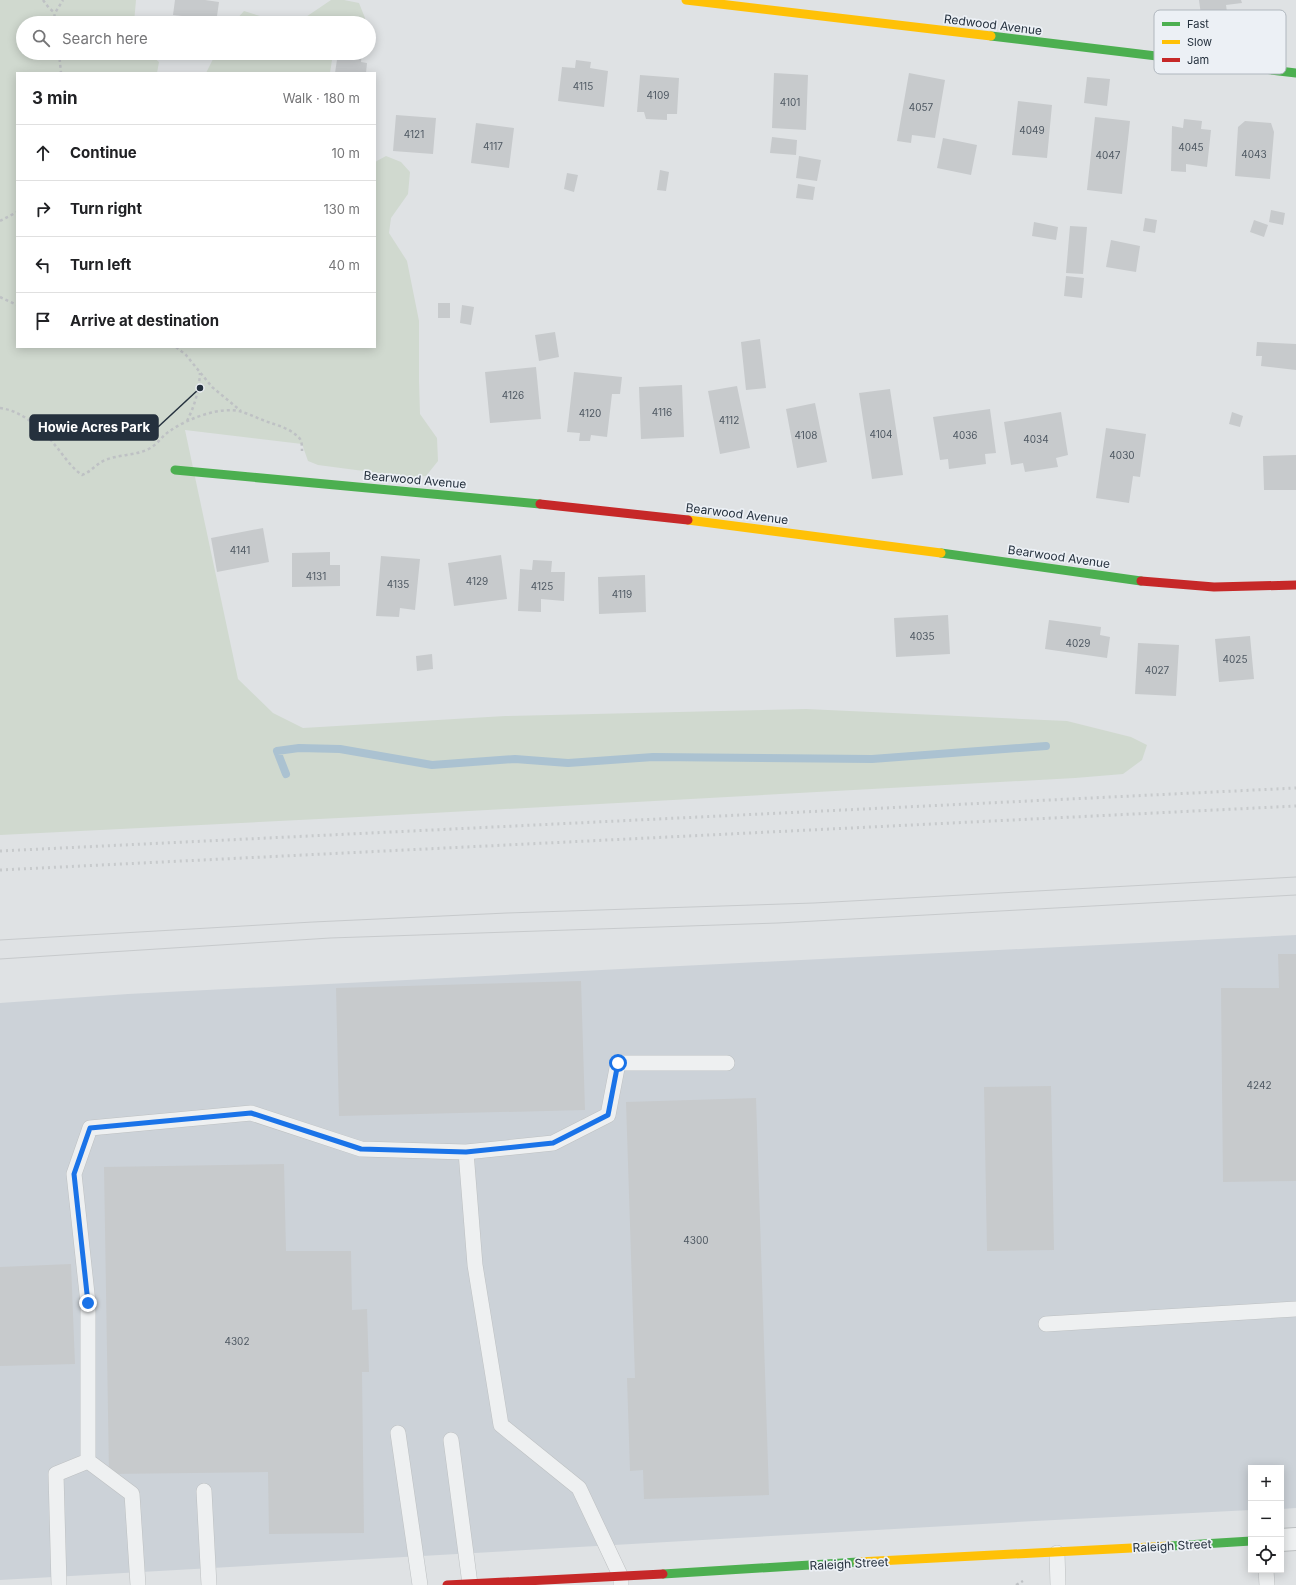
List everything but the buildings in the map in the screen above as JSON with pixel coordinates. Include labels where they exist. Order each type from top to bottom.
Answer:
[{"type":"street","name":"Redwood Avenue","points":[[686,0],[1154,56]]},
{"type":"street","name":"Redwood Avenue","points":[[1286,72],[1296,73]]},
{"type":"street","name":"Bearwood Avenue","points":[[175,470],[512,501],[721,523],[1157,582],[1214,587],[1296,585]]},
{"type":"street","points":[[1284,1540],[1296,1539]]},
{"type":"street","name":"Raleigh Street","points":[[447,1585],[621,1581],[837,1564],[1057,1553],[1248,1541]]},
{"type":"lane","points":[[88,1461],[88,1303],[74,1174],[90,1128],[251,1113],[361,1149],[466,1152],[553,1143],[608,1115],[618,1063],[727,1063]]},
{"type":"lane","points":[[466,1152],[475,1265],[501,1425],[580,1488],[621,1581]]},
{"type":"lane","points":[[1046,1324],[1296,1309]]},
{"type":"lane","points":[[398,1433],[420,1585]]},
{"type":"lane","points":[[451,1440],[470,1584]]},
{"type":"lane","points":[[59,1585],[56,1474],[88,1461]]},
{"type":"lane","points":[[88,1461],[132,1494],[138,1585]]},
{"type":"lane","points":[[204,1491],[209,1585]]},
{"type":"lane","points":[[1057,1553],[1058,1585]]},
{"type":"lane","points":[[1266,1573],[1266,1585]]},
{"type":"path","points":[[43,0],[54,13]]},
{"type":"path","points":[[53,16],[62,0]]},
{"type":"path","points":[[60,60],[61,72]]},
{"type":"path","points":[[0,220],[16,212]]},
{"type":"path","points":[[0,297],[16,305]]},
{"type":"path","points":[[177,348],[186,355],[212,387],[241,411],[256,419],[291,431],[300,440],[302,451]]},
{"type":"path","points":[[186,421],[194,406],[200,386],[200,373]]},
{"type":"path","points":[[0,408],[21,415],[41,430],[55,444],[76,471],[82,475],[88,473],[96,465],[106,460],[144,451],[186,421],[211,412],[226,410],[241,411]]},
{"type":"shaded area","points":[[0,0],[136,0],[135,16],[16,16],[16,60],[157,60],[159,62],[157,72],[16,72],[16,348],[376,348],[376,161],[386,156],[401,162],[410,172],[408,194],[391,218],[389,233],[407,261],[419,321],[420,414],[437,438],[438,461],[426,476],[409,477],[318,465],[308,461],[302,444],[185,430],[238,679],[273,713],[303,728],[505,716],[806,709],[1067,721],[1131,737],[1147,745],[1142,760],[1123,774],[1075,778],[0,835]]},
{"type":"shaded area","points":[[331,0],[344,0],[359,3],[364,16],[307,16]]},
{"type":"shaded area","points":[[244,11],[260,16],[239,16]]},
{"type":"shaded area","points":[[212,60],[332,60],[330,72],[206,72]]},
{"type":"shaded area","points":[[1296,935],[1296,1508],[1284,1509],[1284,1465],[1248,1465],[1248,1510],[0,1580],[0,1003],[128,994]]},
{"type":"waterway","points":[[286,774],[277,751],[299,748],[340,749],[432,765],[515,759],[568,763],[653,757],[872,759],[1046,746]]},
{"type":"tram line","points":[[0,940],[313,922],[507,913],[814,903],[1296,877]]},
{"type":"tram line","points":[[0,959],[330,938],[778,923],[1296,895]]},
{"type":"railway","points":[[0,851],[1296,788]]},
{"type":"railway","points":[[0,870],[1296,806]]},
{"type":"traffic: fast","points":[[991,36],[1154,56]]},
{"type":"traffic: fast","points":[[1286,72],[1296,73]]},
{"type":"traffic: fast","points":[[175,470],[540,504]]},
{"type":"traffic: fast","points":[[941,553],[1141,581]]},
{"type":"traffic: fast","points":[[1170,1546],[1248,1541]]},
{"type":"traffic: fast","points":[[663,1574],[858,1562]]},
{"type":"traffic: slow","points":[[686,0],[991,36]]},
{"type":"traffic: slow","points":[[688,520],[941,553]]},
{"type":"traffic: slow","points":[[858,1562],[1170,1546]]},
{"type":"traffic: jam","points":[[540,504],[688,520]]},
{"type":"traffic: jam","points":[[1141,581],[1214,587],[1296,585]]},
{"type":"traffic: jam","points":[[447,1585],[663,1574]]},
{"type":"place","name":"Howie Acres Park","points":[[200,388]]},
{"type":"route","points":[[88,1303],[74,1174],[90,1128],[251,1113],[361,1149],[466,1152],[553,1143],[608,1115],[618,1063]]}]
